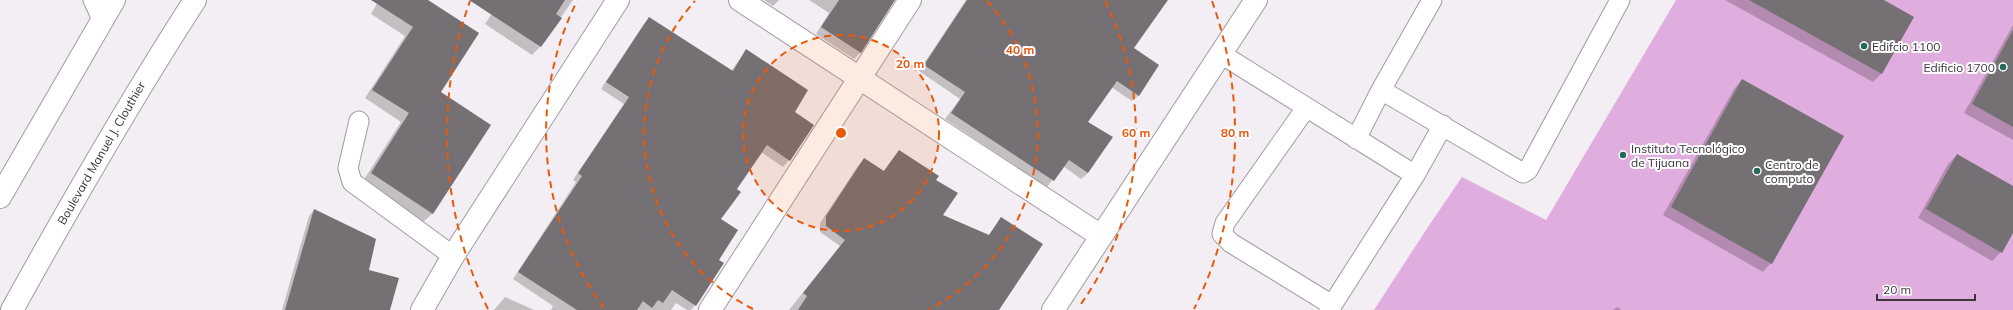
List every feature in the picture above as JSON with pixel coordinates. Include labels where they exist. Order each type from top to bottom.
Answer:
[{"type":"street","points":[[0,197],[98,9],[114,0]]},
{"type":"street","name":"Boulevard Manuel J. Clouthier","points":[[12,310],[75,197],[150,70],[195,0]]},
{"type":"street","points":[[422,310],[453,256],[618,0]]},
{"type":"street","points":[[740,0],[1101,236]]},
{"type":"street","points":[[710,310],[910,0]]},
{"type":"street","points":[[1053,310],[1256,0]]},
{"type":"lane","points":[[1356,139],[1381,90],[1432,0]]},
{"type":"lane","points":[[1381,90],[1443,125],[1520,173],[1528,170],[1620,0]]},
{"type":"lane","points":[[1221,54],[1415,175]]},
{"type":"lane","points":[[1306,108],[1224,223],[1222,234],[1231,244],[1273,268],[1330,308],[1415,175],[1443,125]]},
{"type":"lane","points":[[359,121],[348,168],[352,182],[453,256]]},
{"type":"shaded area","name":"Instituto Tecnológico de Tijuana","points":[[1676,0],[2013,0],[2013,310],[1374,310],[1462,177],[1546,220]]},
{"type":"building","points":[[371,0],[428,0],[479,33],[441,92],[491,125],[433,214],[371,173],[409,113],[372,90],[413,27]]},
{"type":"building","points":[[469,0],[565,0],[556,14],[562,18],[541,47]]},
{"type":"building","points":[[839,0],[895,0],[861,53],[821,27]]},
{"type":"building","points":[[967,0],[1168,0],[1134,48],[1159,65],[1139,96],[1117,81],[1088,122],[1113,137],[1088,173],[1069,160],[1054,181],[951,113],[965,92],[924,65]]},
{"type":"building","name":"Edifcio 1100","points":[[1749,0],[1884,0],[1914,17],[1882,74]]},
{"type":"building","points":[[649,17],[733,71],[746,49],[808,90],[795,112],[814,125],[790,161],[767,145],[737,189],[741,192],[721,219],[738,230],[719,260],[724,263],[696,306],[672,290],[663,303],[658,300],[652,308],[643,301],[637,310],[577,310],[518,272],[582,176],[578,173],[629,97],[606,82]]},
{"type":"building","name":"Edificio 1700","points":[[2013,30],[2013,127],[1972,104]]},
{"type":"building","name":"Centro de computo","points":[[1742,79],[1844,136],[1772,264],[1671,207]]},
{"type":"building","points":[[899,150],[939,176],[936,180],[958,193],[943,215],[989,235],[1001,217],[1043,244],[999,310],[798,310],[807,296],[803,293],[845,240],[826,226],[826,216],[864,158],[884,171]]},
{"type":"building","points":[[1957,154],[2013,186],[2013,233],[2002,253],[1926,209]]},
{"type":"building","points":[[314,209],[376,239],[369,270],[399,278],[390,310],[285,310]]},
{"type":"place","name":"Edifcio 1100","points":[[1864,46]]},
{"type":"place","name":"Edificio 1700","points":[[2003,67]]},
{"type":"place","name":"Instituto Tecnológico de Tijuana","points":[[1623,155]]},
{"type":"place","name":"Centro de computo","points":[[1757,171]]}]
